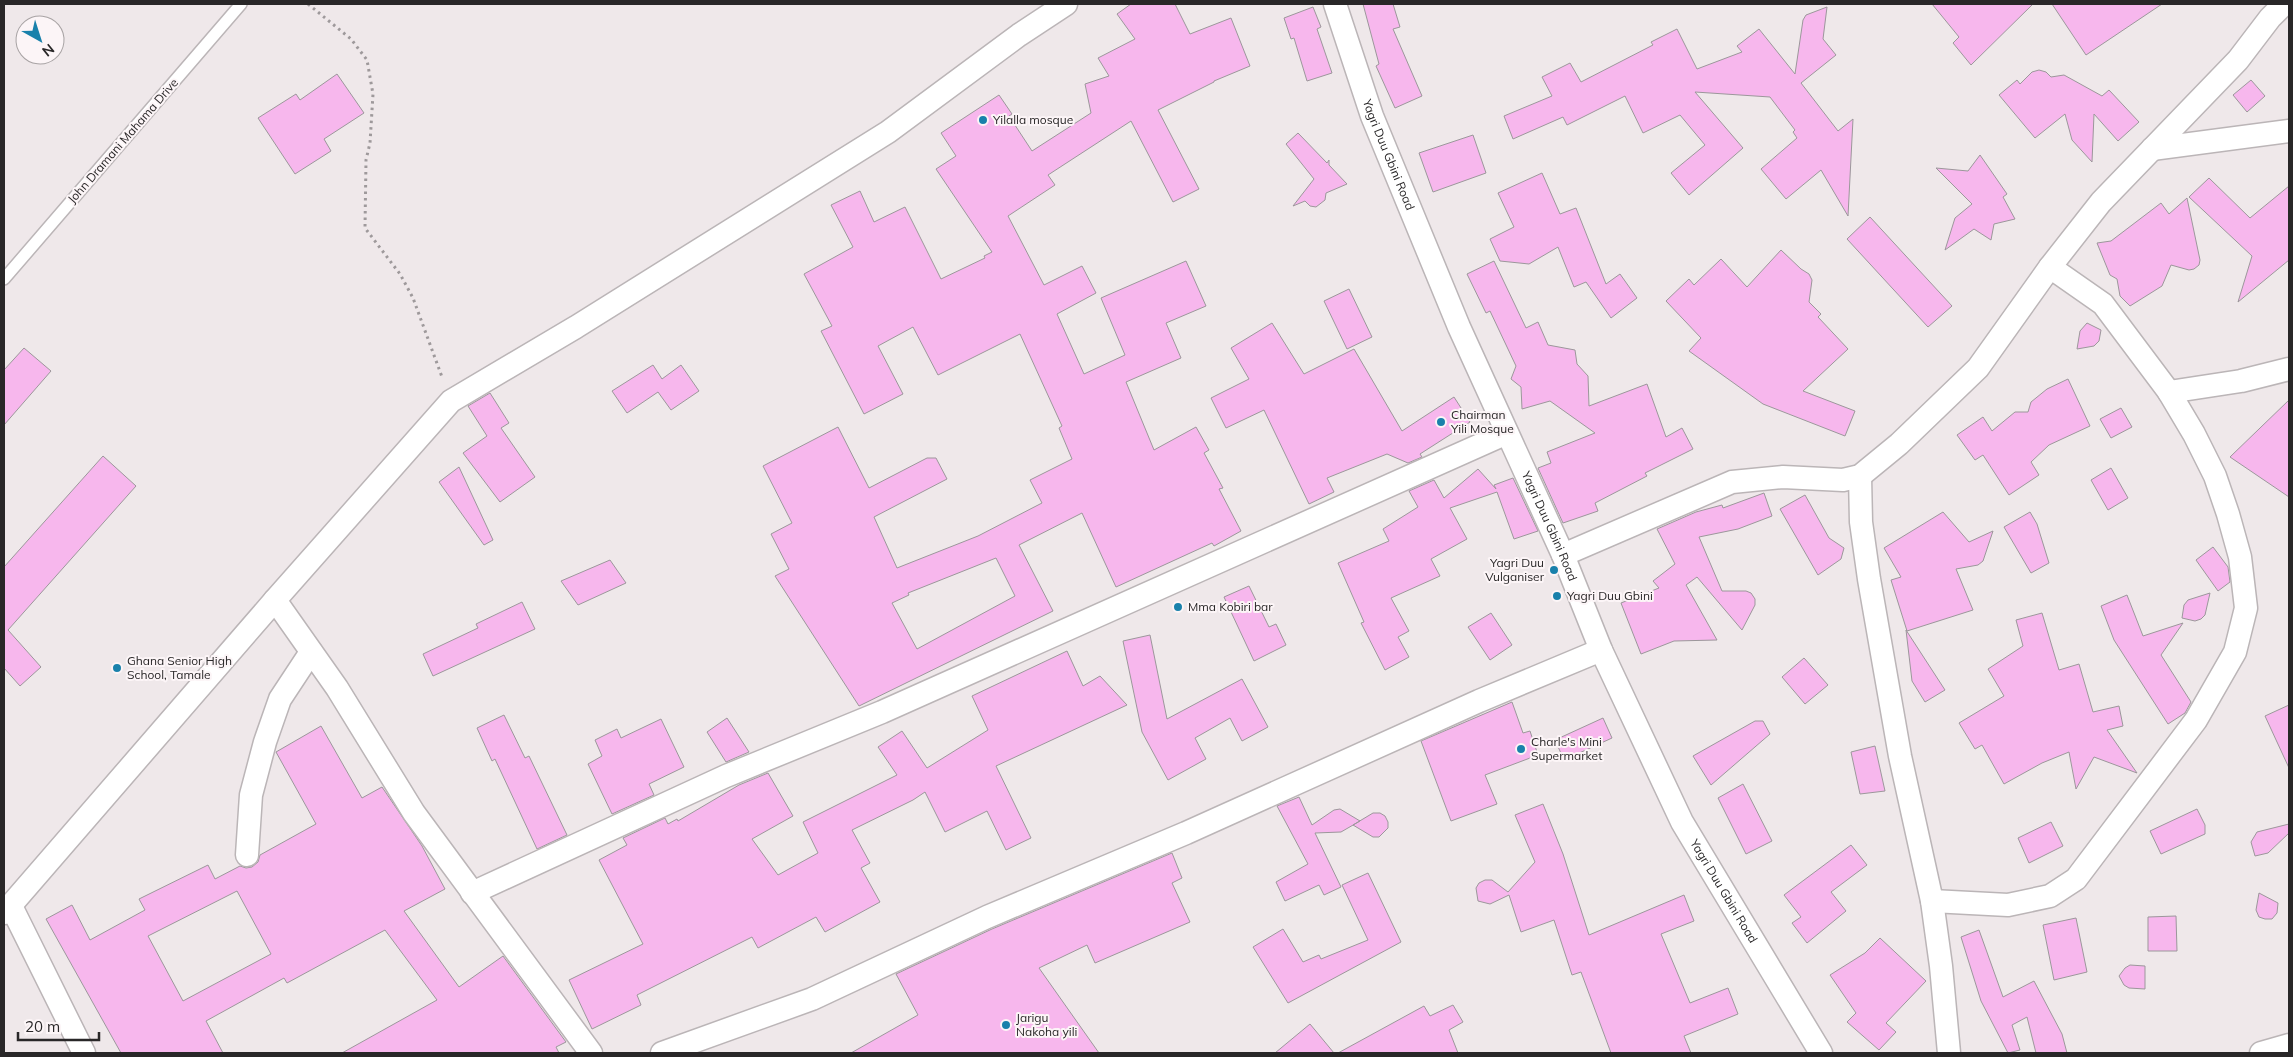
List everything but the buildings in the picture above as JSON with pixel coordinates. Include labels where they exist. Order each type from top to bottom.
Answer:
[{"type":"street","points":[[84,1053],[8,910],[275,600],[451,401],[584,322],[888,132],[1019,35],[1066,4]]},
{"type":"street","name":"Yagri Duu Gbini Road","points":[[1335,4],[1372,116],[1459,327],[1563,555],[1601,650],[1682,822],[1821,1053]]},
{"type":"street","points":[[1563,555],[1732,482],[1783,477],[1843,480],[1860,476],[1899,444],[1978,368],[2050,267],[2101,202],[2238,60],[2270,18],[2284,4]]},
{"type":"street","points":[[2152,149],[2289,131]]},
{"type":"street","points":[[1932,901],[2008,905],[2050,896],[2076,879],[2196,720],[2235,652],[2246,608],[2240,557],[2215,476],[2194,434],[2169,392],[2103,304],[2050,267]]},
{"type":"street","points":[[2169,392],[2241,381],[2289,369]]},
{"type":"street","points":[[472,892],[726,776],[882,712],[1507,433]]},
{"type":"street","points":[[1860,476],[1861,522],[1869,579],[1900,756],[1932,901],[1941,966],[1949,1053]]},
{"type":"street","points":[[275,600],[337,688],[414,813],[591,1053]]},
{"type":"street","points":[[662,1053],[812,999],[987,917],[1186,834],[1479,701],[1601,650]]},
{"type":"street","points":[[247,855],[251,795],[265,742],[280,699],[311,652]]},
{"type":"street","points":[[2261,1053],[2289,1045]]},
{"type":"lane","name":"John Dramani Mahama Drive","points":[[4,278],[241,4]]},
{"type":"path","points":[[308,4],[351,39],[367,60],[373,94],[370,143],[366,160],[365,228],[400,274],[413,298],[451,401]]},
{"type":"place","name":"Yilalla mosque","points":[[983,120]]},
{"type":"place","name":"Chairman Yili Mosque","points":[[1441,422]]},
{"type":"place","name":"Yagri Duu Vulganiser","points":[[1554,570]]},
{"type":"place","name":"Yagri Duu Gbini","points":[[1557,596]]},
{"type":"place","name":"Mma Kobiri bar","points":[[1178,607]]},
{"type":"place","name":"Ghana Senior High School, Tamale","points":[[117,668]]},
{"type":"place","name":"Charle's Mini Supermarket","points":[[1521,749]]},
{"type":"place","name":"Jarigu Nakoha yili","points":[[1006,1025]]}]
